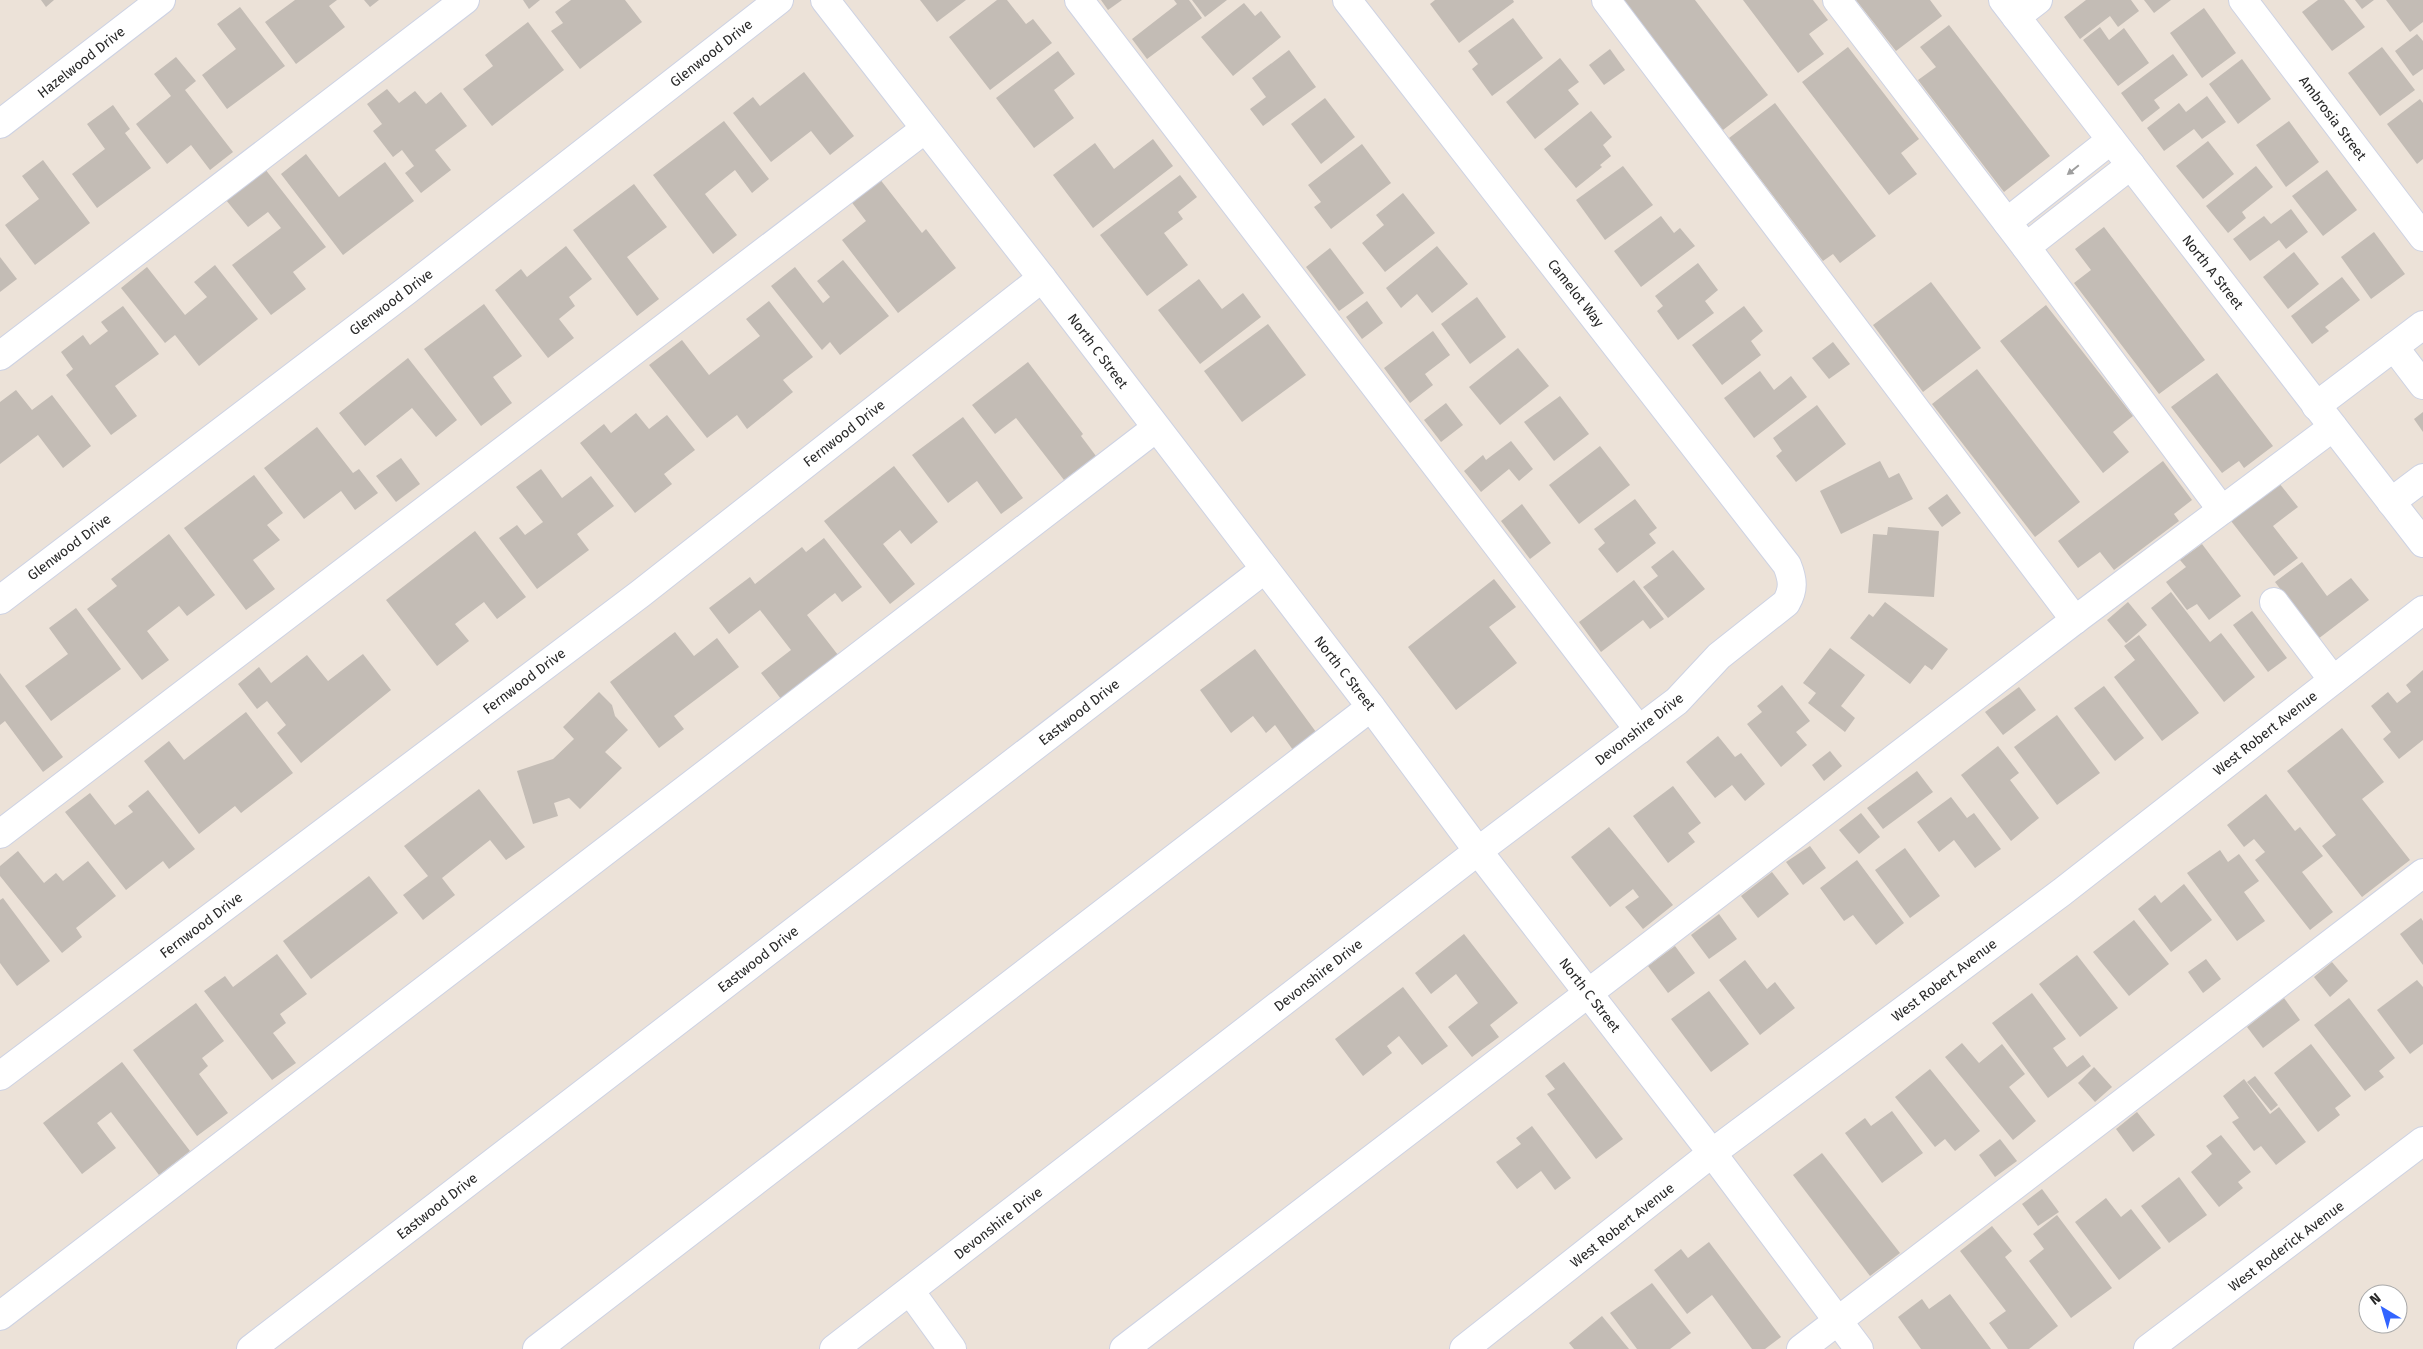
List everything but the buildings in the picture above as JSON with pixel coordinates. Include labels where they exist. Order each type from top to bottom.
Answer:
[{"type":"street","name":"Hazelwood Drive","points":[[0,124],[161,0]]},
{"type":"street","points":[[0,356],[465,0]]},
{"type":"street","name":"Glenwood Drive","points":[[0,600],[406,290],[780,0]]},
{"type":"street","name":"North C Street","points":[[825,0],[1042,278],[1371,707],[1478,851],[1712,1153],[1859,1349]]},
{"type":"street","points":[[1079,0],[1639,730]]},
{"type":"street","name":"Camelot Way","points":[[1347,0],[1787,565],[1792,577],[1792,592]]},
{"type":"street","points":[[1606,0],[2075,620]]},
{"type":"street","points":[[1837,0],[2026,247],[2222,510]]},
{"type":"street","points":[[2010,9],[2038,0]]},
{"type":"street","name":"Ambrosia Street","points":[[2243,0],[2423,237]]},
{"type":"street","name":"North A Street","points":[[2010,9],[2423,543]]},
{"type":"street","points":[[0,834],[924,129]]},
{"type":"street","points":[[2007,222],[2111,140]]},
{"type":"street","points":[[2026,247],[2131,165]]},
{"type":"street","name":"Fernwood Drive","points":[[0,1076],[640,594],[1042,278]]},
{"type":"street","points":[[1124,1349],[1587,992],[2222,510],[2325,416],[2394,347],[2423,325]]},
{"type":"street","points":[[2394,347],[2423,385]]},
{"type":"street","points":[[0,1316],[1156,428]]},
{"type":"street","points":[[2391,502],[2423,478]]},
{"type":"street","name":"Eastwood Drive","points":[[251,1349],[1265,569]]},
{"type":"street","name":"Devonshire Drive","points":[[834,1349],[1478,851],[1678,701],[1718,656],[1786,603],[1792,592]]},
{"type":"street","points":[[2274,602],[2333,680]]},
{"type":"street","name":"West Robert Avenue","points":[[1464,1349],[1712,1153],[2062,892],[2423,610]]},
{"type":"street","points":[[537,1349],[1371,707]]},
{"type":"street","points":[[1801,1349],[2423,873]]},
{"type":"street","name":"West Roderick Avenue","points":[[2148,1349],[2423,1141]]},
{"type":"street","points":[[910,1291],[952,1349]]}]
